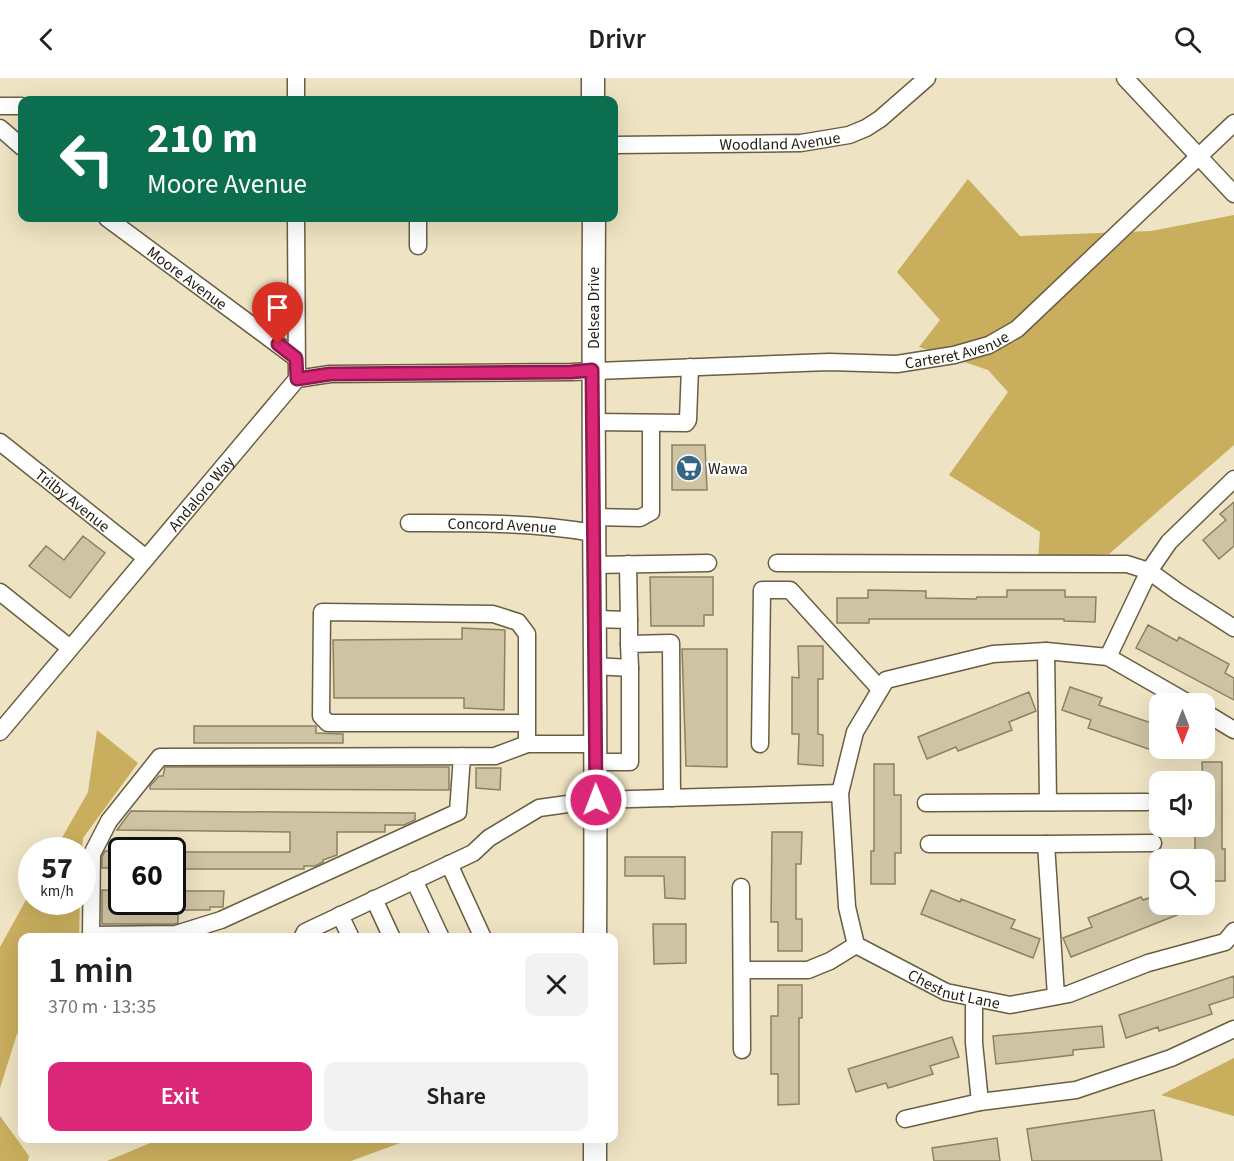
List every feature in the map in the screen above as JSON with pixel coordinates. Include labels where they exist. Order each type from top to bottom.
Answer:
[{"type":"main road","points":[[593,78],[593,96]]},
{"type":"main road","name":"Delsea Drive","points":[[594,222],[592,370],[596,753],[595,933]]},
{"type":"main road","points":[[595,1143],[595,1161]]},
{"type":"street","points":[[296,78],[296,96]]},
{"type":"street","name":"Woodland Avenue","points":[[618,145],[801,143],[849,135],[880,119],[927,78]]},
{"type":"street","points":[[1125,78],[1234,194]]},
{"type":"street","points":[[0,106],[18,106]]},
{"type":"street","name":"Carteret Avenue","points":[[592,370],[829,362],[897,364],[954,355],[989,345],[1017,329],[1234,123]]},
{"type":"street","points":[[0,128],[18,144]]},
{"type":"street","name":"Moore Avenue","points":[[112,222],[296,358]]},
{"type":"street","points":[[296,222],[297,379],[330,374],[592,370]]},
{"type":"street","points":[[418,222],[418,246]]},
{"type":"street","points":[[593,422],[686,423],[690,367]]},
{"type":"street","name":"Andaloro Way","points":[[2,726],[297,379]]},
{"type":"street","name":"Concord Avenue","points":[[409,523],[556,526],[594,525],[640,518],[651,512],[651,423]]},
{"type":"street","name":"Trilby Avenue","points":[[0,442],[146,558]]},
{"type":"street","points":[[1108,657],[1149,571],[1169,542],[1234,479]]},
{"type":"street","points":[[594,565],[708,563]]},
{"type":"street","points":[[880,689],[790,590],[784,563],[1127,564],[1149,571],[1234,628]]},
{"type":"street","points":[[91,933],[92,854],[109,821],[160,757],[495,756],[527,744],[596,753],[630,762],[628,564]]},
{"type":"street","points":[[760,744],[762,590],[790,590]]},
{"type":"street","points":[[0,592],[70,648]]},
{"type":"street","points":[[527,723],[328,723],[321,716],[322,612],[493,614],[518,622],[527,634],[527,723],[527,744]]},
{"type":"street","points":[[594,619],[629,620]]},
{"type":"street","points":[[628,644],[671,643],[672,798]]},
{"type":"street","points":[[1046,651],[1048,802]]},
{"type":"street","points":[[742,970],[808,970],[831,961],[856,945],[847,907],[840,793],[855,732],[885,680],[993,654],[1046,651],[1108,657],[1171,693]]},
{"type":"street","points":[[595,666],[630,668]]},
{"type":"street","points":[[1215,719],[1234,730]]},
{"type":"street","points":[[179,933],[221,920],[458,812],[462,756]]},
{"type":"street","points":[[304,933],[473,853],[489,838],[539,808],[596,800],[840,793]]},
{"type":"street","points":[[926,803],[1147,802]]},
{"type":"street","points":[[929,844],[1153,843]]},
{"type":"street","points":[[1046,844],[1056,996]]},
{"type":"street","points":[[449,864],[481,933]]},
{"type":"street","points":[[414,880],[439,933]]},
{"type":"street","points":[[741,887],[742,1050]]},
{"type":"street","points":[[374,899],[390,933]]},
{"type":"street","points":[[340,915],[349,933]]},
{"type":"street","name":"Chestnut Lane","points":[[856,945],[946,992],[1010,1005],[1069,993],[1148,963],[1231,942]]},
{"type":"street","points":[[974,998],[974,1043],[980,1102]]},
{"type":"street","points":[[905,1119],[980,1102],[1076,1090],[1171,1058],[1234,1029]]},
{"type":"shaded area","points":[[968,179],[1020,236],[1151,231],[1234,215],[1234,445],[1109,554],[1038,560],[1040,532],[949,475],[1008,392],[988,370],[919,347],[940,320],[897,272]]},
{"type":"shaded area","points":[[97,730],[138,763],[84,837],[62,837],[88,792]]},
{"type":"shaded area","points":[[18,914],[80,915],[79,933],[18,933],[18,1033],[0,1088],[0,947]]},
{"type":"shaded area","points":[[1234,1058],[1234,1116],[1161,1095]]},
{"type":"shaded area","points":[[0,1116],[29,1156],[28,1161],[0,1161]]},
{"type":"shaded area","points":[[150,1143],[400,1143],[351,1161],[107,1161]]},
{"type":"building","name":"Wawa","points":[[672,445],[705,445],[707,490],[672,490]]},
{"type":"building","points":[[1234,502],[1234,546],[1219,559],[1203,540],[1226,520],[1220,514]]},
{"type":"building","points":[[83,536],[105,553],[70,598],[29,566],[46,546],[64,560]]},
{"type":"building","points":[[650,577],[713,577],[713,615],[704,615],[704,626],[651,626]]},
{"type":"building","points":[[868,590],[926,591],[926,598],[976,599],[977,597],[1007,597],[1007,590],[1065,590],[1065,597],[1096,597],[1095,622],[1064,621],[1064,619],[869,619],[869,623],[837,623],[837,598],[868,598]]},
{"type":"building","points":[[1148,625],[1177,641],[1179,637],[1229,664],[1225,673],[1234,678],[1234,700],[1136,648]]},
{"type":"building","points":[[462,628],[505,630],[504,710],[464,708],[464,698],[334,698],[333,640],[462,639]]},
{"type":"building","points":[[798,646],[823,646],[823,679],[818,679],[818,734],[823,735],[823,766],[798,764],[799,734],[792,734],[792,677],[799,678]]},
{"type":"building","points":[[682,649],[727,649],[727,767],[686,766]]},
{"type":"building","points":[[1070,687],[1102,698],[1099,705],[1149,722],[1149,749],[1088,728],[1091,720],[1062,710]]},
{"type":"building","points":[[1029,692],[1036,711],[1009,722],[1012,730],[958,751],[956,747],[927,759],[918,737]]},
{"type":"building","points":[[194,726],[316,726],[316,733],[343,734],[343,743],[194,743]]},
{"type":"building","points":[[1202,762],[1222,762],[1222,849],[1225,849],[1225,881],[1215,881],[1215,849],[1195,849],[1195,837],[1215,837],[1215,771],[1202,771]]},
{"type":"building","points":[[874,764],[894,764],[894,795],[901,795],[901,853],[895,853],[895,884],[871,884],[871,851],[874,851]]},
{"type":"building","points":[[165,767],[449,767],[449,790],[150,789],[159,776],[163,776]]},
{"type":"building","points":[[476,768],[501,768],[500,790],[476,788]]},
{"type":"building","points":[[131,811],[415,813],[415,820],[404,825],[385,825],[385,832],[337,832],[337,855],[315,866],[304,866],[304,869],[186,869],[186,852],[290,852],[290,832],[117,830]]},
{"type":"building","points":[[772,832],[802,832],[801,864],[796,864],[796,919],[802,919],[802,951],[778,951],[778,922],[771,922]]},
{"type":"building","points":[[105,851],[108,851],[108,868],[102,868],[102,857]]},
{"type":"building","points":[[625,857],[685,857],[685,899],[665,898],[664,876],[625,876]]},
{"type":"building","points":[[102,890],[108,890],[108,915],[178,915],[178,923],[174,924],[102,924]]},
{"type":"building","points":[[931,890],[1015,920],[1011,928],[1040,939],[1033,958],[921,914]]},
{"type":"building","points":[[186,891],[224,891],[223,907],[210,907],[210,910],[186,910]]},
{"type":"building","points":[[1141,897],[1143,900],[1149,898],[1149,915],[1177,915],[1071,957],[1063,938],[1092,927],[1088,918]]},
{"type":"building","points":[[653,924],[686,924],[686,963],[654,964]]},
{"type":"building","points":[[1234,976],[1234,997],[1209,1005],[1212,1014],[1159,1031],[1158,1027],[1126,1038],[1119,1015]]},
{"type":"building","points":[[778,985],[802,985],[802,1018],[799,1018],[799,1104],[778,1105],[778,1074],[771,1074],[771,1016],[778,1016]]},
{"type":"building","points":[[1102,1026],[1104,1047],[1073,1050],[1073,1055],[996,1064],[993,1036]]},
{"type":"building","points":[[952,1037],[959,1057],[930,1066],[933,1074],[888,1088],[886,1083],[856,1092],[848,1069]]},
{"type":"building","points":[[1154,1110],[1162,1161],[1032,1161],[1027,1129]]},
{"type":"building","points":[[997,1138],[1000,1161],[934,1161],[932,1148]]},
{"type":"place","name":"Wawa","points":[[689,468]]},
{"type":"route","points":[[278,344],[296,358],[297,379],[330,374],[592,370],[596,800]]}]
